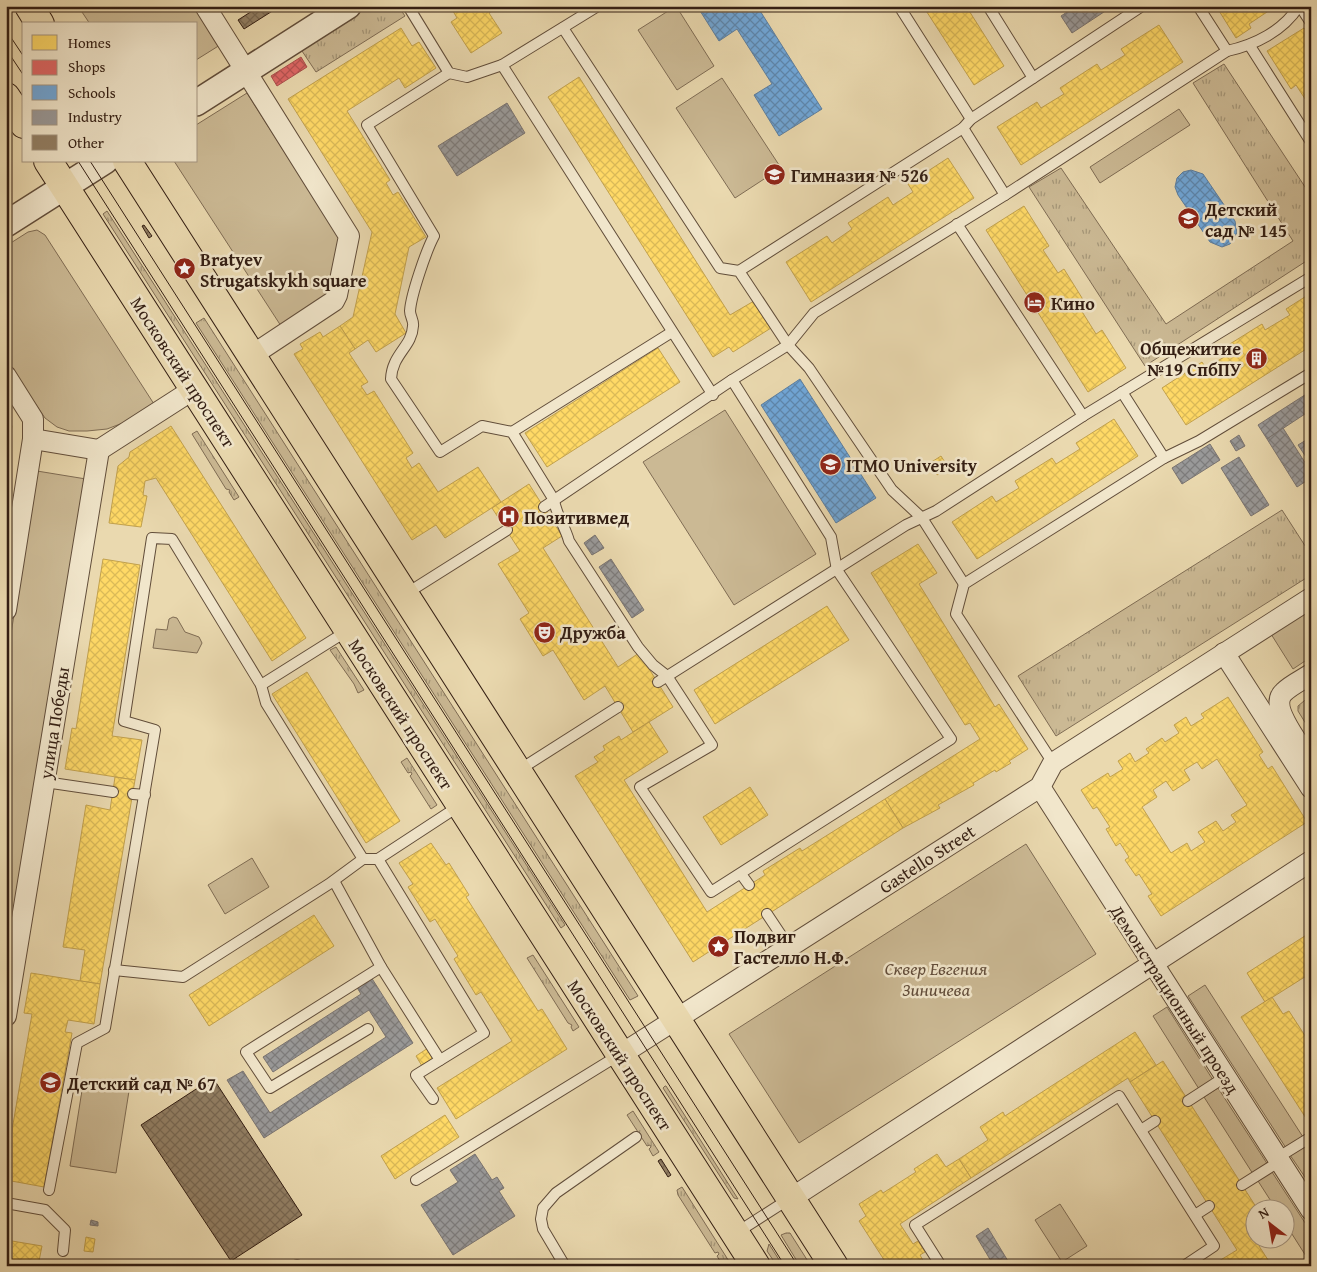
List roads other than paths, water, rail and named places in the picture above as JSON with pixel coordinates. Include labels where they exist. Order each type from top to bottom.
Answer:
[{"type":"main road","points":[[29,6],[39,22]]},
{"type":"main road","points":[[6,97],[22,121]]},
{"type":"main road","points":[[128,162],[516,772],[834,1266]]},
{"type":"main road","name":"Московский проспект","points":[[60,171],[194,389],[756,1266]]},
{"type":"street","points":[[205,6],[349,236],[334,301],[251,356]]},
{"type":"street","points":[[198,101],[316,6]]},
{"type":"street","points":[[198,81],[242,64],[348,6]]},
{"type":"street","points":[[6,204],[60,171],[100,162]]},
{"type":"street","points":[[6,224],[60,171]]},
{"type":"street","points":[[6,376],[33,419],[33,439],[6,610]]},
{"type":"street","points":[[33,439],[99,450],[194,389]]},
{"type":"street","name":"улица Победы","points":[[6,1016],[99,450]]},
{"type":"street","name":"Gastello Street","points":[[620,1055],[1040,787],[1053,763],[1311,598]]},
{"type":"street","points":[[1224,653],[1311,788]]},
{"type":"street","points":[[1311,674],[1282,692],[1280,709],[1283,719],[1311,764]]},
{"type":"street","name":"Демонстрационный проезд","points":[[1040,787],[1311,1210]]},
{"type":"street","points":[[790,1199],[1311,862]]},
{"type":"lane","points":[[408,6],[449,73]]},
{"type":"lane","points":[[598,6],[502,65],[467,77],[449,73],[366,125],[434,236],[426,252],[410,311],[413,326],[408,343],[392,366],[391,379],[440,452],[482,426],[512,432],[672,332]]},
{"type":"lane","points":[[899,6],[971,119]]},
{"type":"lane","points":[[988,6],[1034,78]]},
{"type":"lane","points":[[563,28],[720,268],[739,271],[962,128],[971,119],[1142,6]]},
{"type":"lane","points":[[1198,6],[1227,51]]},
{"type":"lane","points":[[544,507],[732,380],[788,345],[814,313],[1005,195],[1227,51],[1250,46],[1290,21],[1300,6],[1311,22]]},
{"type":"lane","points":[[1250,46],[1311,142]]},
{"type":"lane","points":[[502,65],[712,395]]},
{"type":"lane","points":[[962,128],[1005,195]]},
{"type":"lane","points":[[957,224],[1083,416]]},
{"type":"lane","points":[[739,271],[788,345],[809,368],[892,490],[922,518],[964,584]]},
{"type":"lane","points":[[658,682],[906,525],[922,518],[1083,416],[1311,278]]},
{"type":"lane","points":[[1053,763],[956,614],[964,584],[1164,458],[1199,441],[1311,373]]},
{"type":"lane","points":[[512,432],[554,500],[556,513],[574,549],[638,647],[653,665],[667,676],[712,744],[640,787],[711,892],[951,739],[837,570],[832,537],[732,380]]},
{"type":"lane","points":[[1122,392],[1164,458]]},
{"type":"lane","points":[[403,595],[507,530]]},
{"type":"lane","points":[[49,1190],[77,1043],[105,1028],[145,795],[155,730],[124,721],[152,538],[172,539],[261,685],[266,702],[363,860]]},
{"type":"lane","points":[[261,685],[348,630]]},
{"type":"lane","points":[[516,772],[618,707]]},
{"type":"lane","points":[[45,782],[113,792]]},
{"type":"lane","points":[[133,794],[145,795]]},
{"type":"lane","points":[[114,970],[183,977],[334,881],[363,860],[378,859],[460,806]]},
{"type":"lane","points":[[378,859],[484,1033],[416,1075],[433,1099]]},
{"type":"lane","points":[[741,874],[749,885]]},
{"type":"lane","points":[[334,881],[381,967],[440,1060]]},
{"type":"lane","points":[[768,914],[789,947]]},
{"type":"lane","points":[[368,1029],[270,1088],[246,1052],[381,967]]},
{"type":"lane","points":[[416,1180],[620,1055]]},
{"type":"lane","points":[[1188,1100],[1225,1077]]},
{"type":"lane","points":[[941,1266],[915,1225],[1119,1096],[1214,1246],[1199,1262],[1184,1266]]},
{"type":"lane","points":[[1141,1130],[1155,1121]]},
{"type":"lane","points":[[566,1266],[543,1229],[541,1218],[543,1208],[556,1192],[636,1137]]},
{"type":"lane","points":[[1242,1185],[1311,1137]]},
{"type":"lane","points":[[736,1234],[790,1199]]},
{"type":"lane","points":[[6,1203],[45,1210],[65,1230],[63,1251]]},
{"type":"lane","points":[[1195,1215],[1209,1206]]},
{"type":"tram line","points":[[6,30],[22,54]]},
{"type":"tram line","points":[[6,49],[22,73]]},
{"type":"tram line","points":[[79,162],[785,1266]]},
{"type":"tram line","points":[[91,162],[798,1266]]},
{"type":"place","name":"Гимназия № 526","points":[[775,175]]},
{"type":"place","name":"Детский сад № 145","points":[[1189,219]]},
{"type":"place","name":"Bratyev Strugatskykh square","points":[[184,269]]},
{"type":"place","name":"Кино","points":[[1035,303]]},
{"type":"place","name":"Общежитие №19 СпбПУ","points":[[1257,358]]},
{"type":"place","name":"ITMO University","points":[[830,465]]},
{"type":"place","name":"Позитивмед","points":[[508,517]]},
{"type":"place","name":"Дружба","points":[[544,632]]},
{"type":"place","name":"Подвиг Гастелло Н.Ф.","points":[[718,946]]},
{"type":"place","name":"Детский сад № 67","points":[[51,1083]]},
{"type":"park label","name":"Сквер Евгения Зиничева","points":[[936,978]]}]
